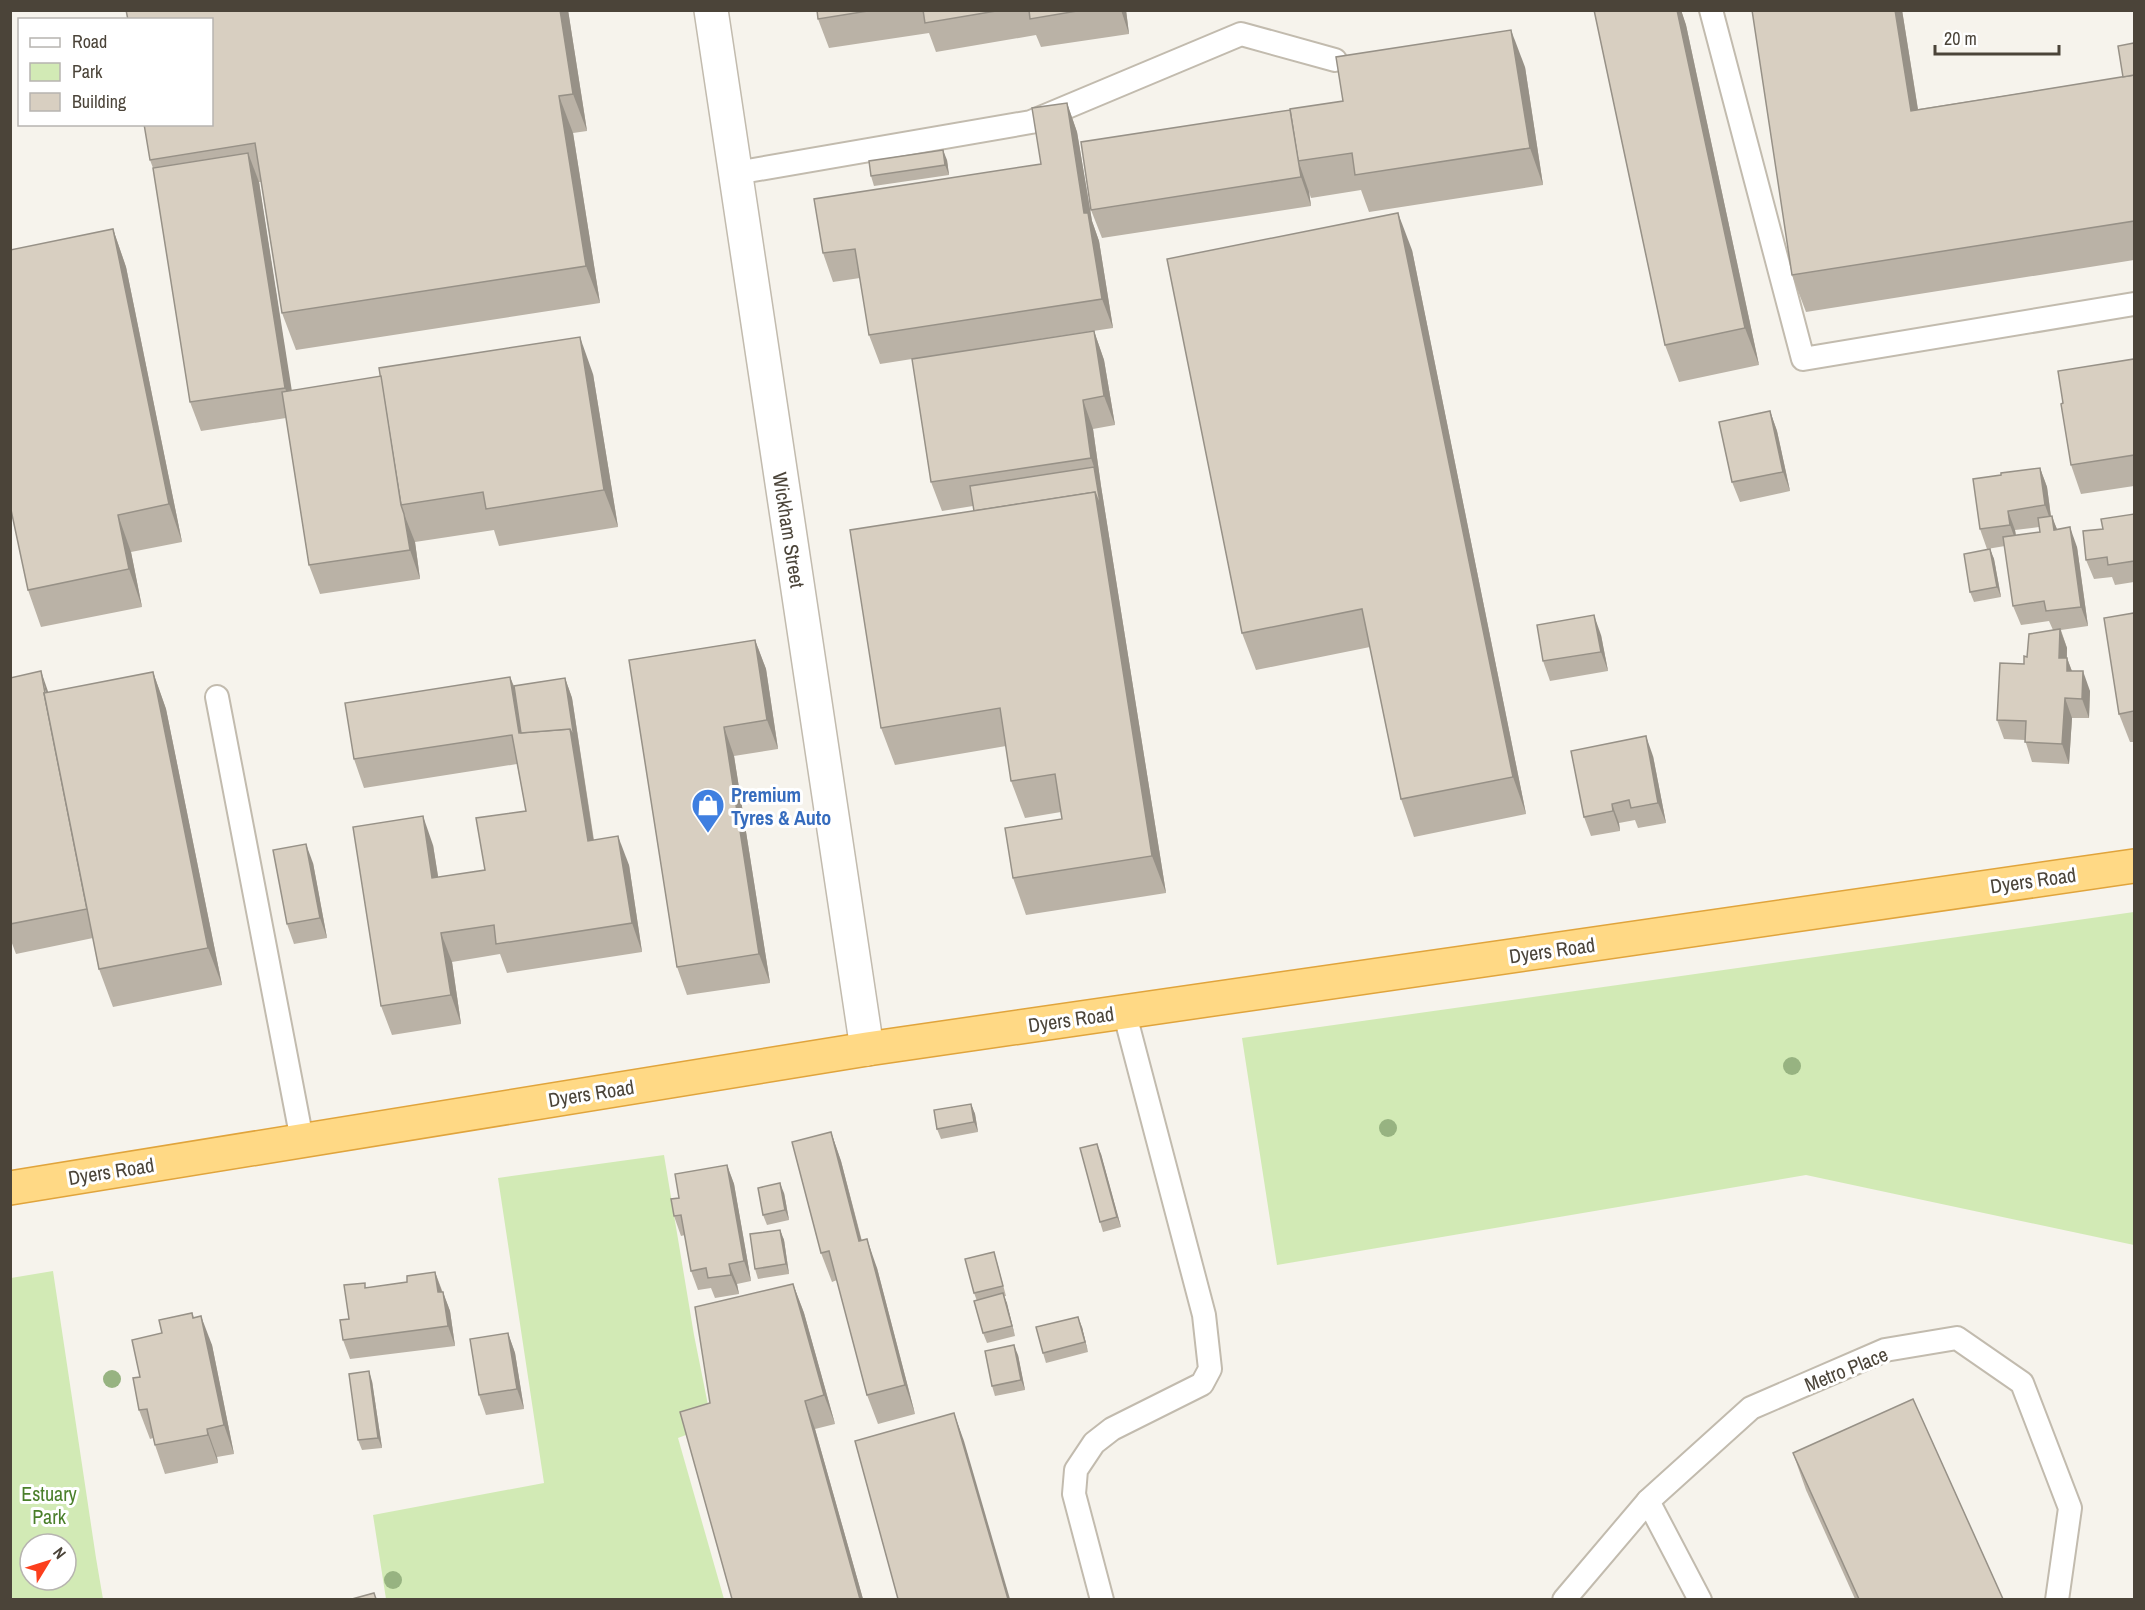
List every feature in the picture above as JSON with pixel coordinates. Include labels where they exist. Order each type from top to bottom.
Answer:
[{"type":"highway","name":"Dyers Road","points":[[10,1188],[867,1049],[2134,866]]},
{"type":"street","name":"Wickham Street","points":[[711,10],[867,1049]]},
{"type":"lane","points":[[1711,10],[1803,359],[2134,304]]},
{"type":"lane","points":[[735,173],[1031,122],[1241,34],[1335,60]]},
{"type":"lane","points":[[218,697],[302,1140]]},
{"type":"lane","points":[[1102,1599],[1074,1494],[1076,1470],[1094,1443],[1112,1429],[1202,1384],[1210,1369],[1204,1315],[1124,1011]]},
{"type":"lane","name":"Metro Place","points":[[1564,1599],[1647,1501],[1751,1408],[1885,1350],[1957,1338],[2022,1383],[2070,1508],[2057,1599]]},
{"type":"lane","points":[[1647,1501],[1700,1599]]},
{"type":"green space","points":[[2134,912],[2134,1245],[1806,1175],[1277,1265],[1242,1038]]},
{"type":"green space","points":[[664,1155],[694,1335],[712,1425],[678,1438],[724,1599],[386,1599],[373,1515],[544,1483],[498,1178]]},
{"type":"green space","name":"Estuary Park","points":[[53,1271],[103,1599],[11,1599],[11,1278]]},
{"type":"building","points":[[126,10],[560,10],[573,94],[559,96],[586,266],[282,313],[255,143],[150,160],[144,126],[213,126],[213,18],[128,18]]},
{"type":"building","points":[[817,10],[874,10],[818,19]]},
{"type":"building","points":[[923,10],[1002,10],[925,23]]},
{"type":"building","points":[[1029,10],[1083,10],[1030,19]]},
{"type":"building","points":[[1594,10],[1677,10],[1745,328],[1665,345]]},
{"type":"building","points":[[1752,10],[1895,10],[1911,111],[2134,75],[2134,221],[1792,275]]},
{"type":"building","points":[[1511,30],[1530,148],[1355,175],[1352,153],[1298,161],[1290,109],[1343,101],[1336,57]]},
{"type":"building","points":[[2134,43],[2134,75],[2123,77],[2118,46]]},
{"type":"building","points":[[1067,103],[1084,213],[1088,213],[1102,299],[869,335],[855,249],[823,253],[814,199],[1041,164],[1032,108]]},
{"type":"building","points":[[1290,110],[1301,177],[1091,210],[1081,142]]},
{"type":"building","points":[[943,150],[945,165],[871,176],[869,161]]},
{"type":"building","points":[[248,153],[285,388],[190,402],[153,168]]},
{"type":"building","points":[[1398,213],[1513,777],[1401,799],[1362,609],[1242,633],[1167,259]]},
{"type":"building","points":[[113,229],[169,504],[118,515],[129,569],[28,590],[10,505],[10,250]]},
{"type":"building","points":[[1094,331],[1104,396],[1083,400],[1091,458],[931,482],[912,359]]},
{"type":"building","points":[[580,337],[604,490],[486,509],[483,492],[401,505],[379,368]]},
{"type":"building","points":[[2134,359],[2134,455],[2071,465],[2058,371]]},
{"type":"building","points":[[381,376],[410,550],[309,565],[282,392]]},
{"type":"building","points":[[1770,411],[1783,472],[1732,482],[1719,422]]},
{"type":"building","points":[[1094,467],[1101,509],[1095,492],[974,511],[970,486]]},
{"type":"building","points":[[2040,468],[2045,505],[2008,511],[2010,525],[1980,529],[1973,479]]},
{"type":"building","points":[[1095,492],[1152,856],[1013,878],[1005,828],[1062,819],[1055,774],[1011,781],[1000,708],[881,728],[850,530]]},
{"type":"building","points":[[2134,514],[2134,561],[2108,565],[2107,557],[2086,560],[2083,531],[2103,529],[2101,519]]},
{"type":"building","points":[[2052,516],[2054,530],[2070,527],[2081,607],[2046,611],[2044,601],[2013,606],[2003,537],[2040,532],[2038,518]]},
{"type":"building","points":[[1990,549],[1997,587],[1970,592],[1964,554]]},
{"type":"building","points":[[2134,613],[2134,711],[2119,714],[2104,618]]},
{"type":"building","points":[[1594,615],[1601,652],[1543,661],[1537,625]]},
{"type":"building","points":[[2060,629],[2059,658],[2067,658],[2067,671],[2083,671],[2082,699],[2065,698],[2062,744],[2025,742],[2026,721],[1997,720],[2000,663],[2024,664],[2024,656],[2027,657],[2029,634]]},
{"type":"building","points":[[755,640],[767,720],[724,727],[759,954],[677,967],[629,660]]},
{"type":"building","points":[[41,671],[87,909],[10,924],[10,678]]},
{"type":"building","points":[[153,672],[208,948],[99,969],[44,693]]},
{"type":"building","points":[[510,677],[519,733],[570,729],[588,841],[618,836],[632,923],[496,944],[494,925],[441,933],[451,995],[381,1006],[353,827],[423,816],[432,878],[485,870],[476,818],[526,811],[512,735],[354,759],[345,703]]},
{"type":"building","points":[[565,678],[574,738],[570,729],[521,733],[514,686]]},
{"type":"building","points":[[1646,736],[1658,803],[1631,808],[1629,800],[1612,804],[1613,811],[1584,817],[1571,751]]},
{"type":"building","points":[[306,844],[320,918],[287,924],[273,850]]},
{"type":"building","points":[[971,1104],[974,1122],[937,1129],[934,1110]]},
{"type":"building","points":[[831,1132],[859,1241],[867,1239],[905,1385],[867,1395],[829,1251],[821,1253],[792,1142]]},
{"type":"building","points":[[1097,1144],[1117,1217],[1100,1222],[1080,1148]]},
{"type":"building","points":[[727,1165],[744,1261],[729,1264],[731,1275],[708,1278],[706,1268],[691,1271],[681,1215],[674,1216],[671,1199],[679,1198],[675,1174]]},
{"type":"building","points":[[780,1183],[785,1210],[763,1215],[758,1188]]},
{"type":"building","points":[[780,1230],[786,1264],[755,1269],[750,1234]]},
{"type":"building","points":[[994,1252],[1003,1286],[974,1293],[965,1259]]},
{"type":"building","points":[[435,1272],[438,1292],[443,1292],[448,1326],[343,1340],[340,1320],[349,1319],[344,1285],[365,1283],[365,1288],[407,1282],[407,1276]]},
{"type":"building","points":[[793,1284],[824,1395],[805,1401],[860,1599],[732,1599],[680,1412],[710,1403],[695,1307]]},
{"type":"building","points":[[1003,1293],[1012,1326],[983,1333],[974,1301]]},
{"type":"building","points":[[192,1313],[193,1318],[201,1316],[224,1425],[207,1429],[208,1435],[155,1445],[147,1409],[139,1410],[133,1378],[140,1377],[132,1340],[162,1333],[159,1320]]},
{"type":"building","points":[[1078,1317],[1085,1342],[1043,1353],[1036,1327]]},
{"type":"building","points":[[508,1333],[517,1389],[479,1395],[470,1339]]},
{"type":"building","points":[[1014,1345],[1021,1380],[992,1386],[985,1351]]},
{"type":"building","points":[[369,1371],[378,1438],[358,1440],[349,1374]]},
{"type":"building","points":[[1913,1399],[2003,1599],[1859,1599],[1793,1453]]},
{"type":"building","points":[[954,1413],[1008,1599],[898,1599],[855,1441]]},
{"type":"building","points":[[374,1593],[376,1599],[352,1599]]},
{"type":"place","name":"Premium Tyres & Auto","points":[[708,834]]}]
